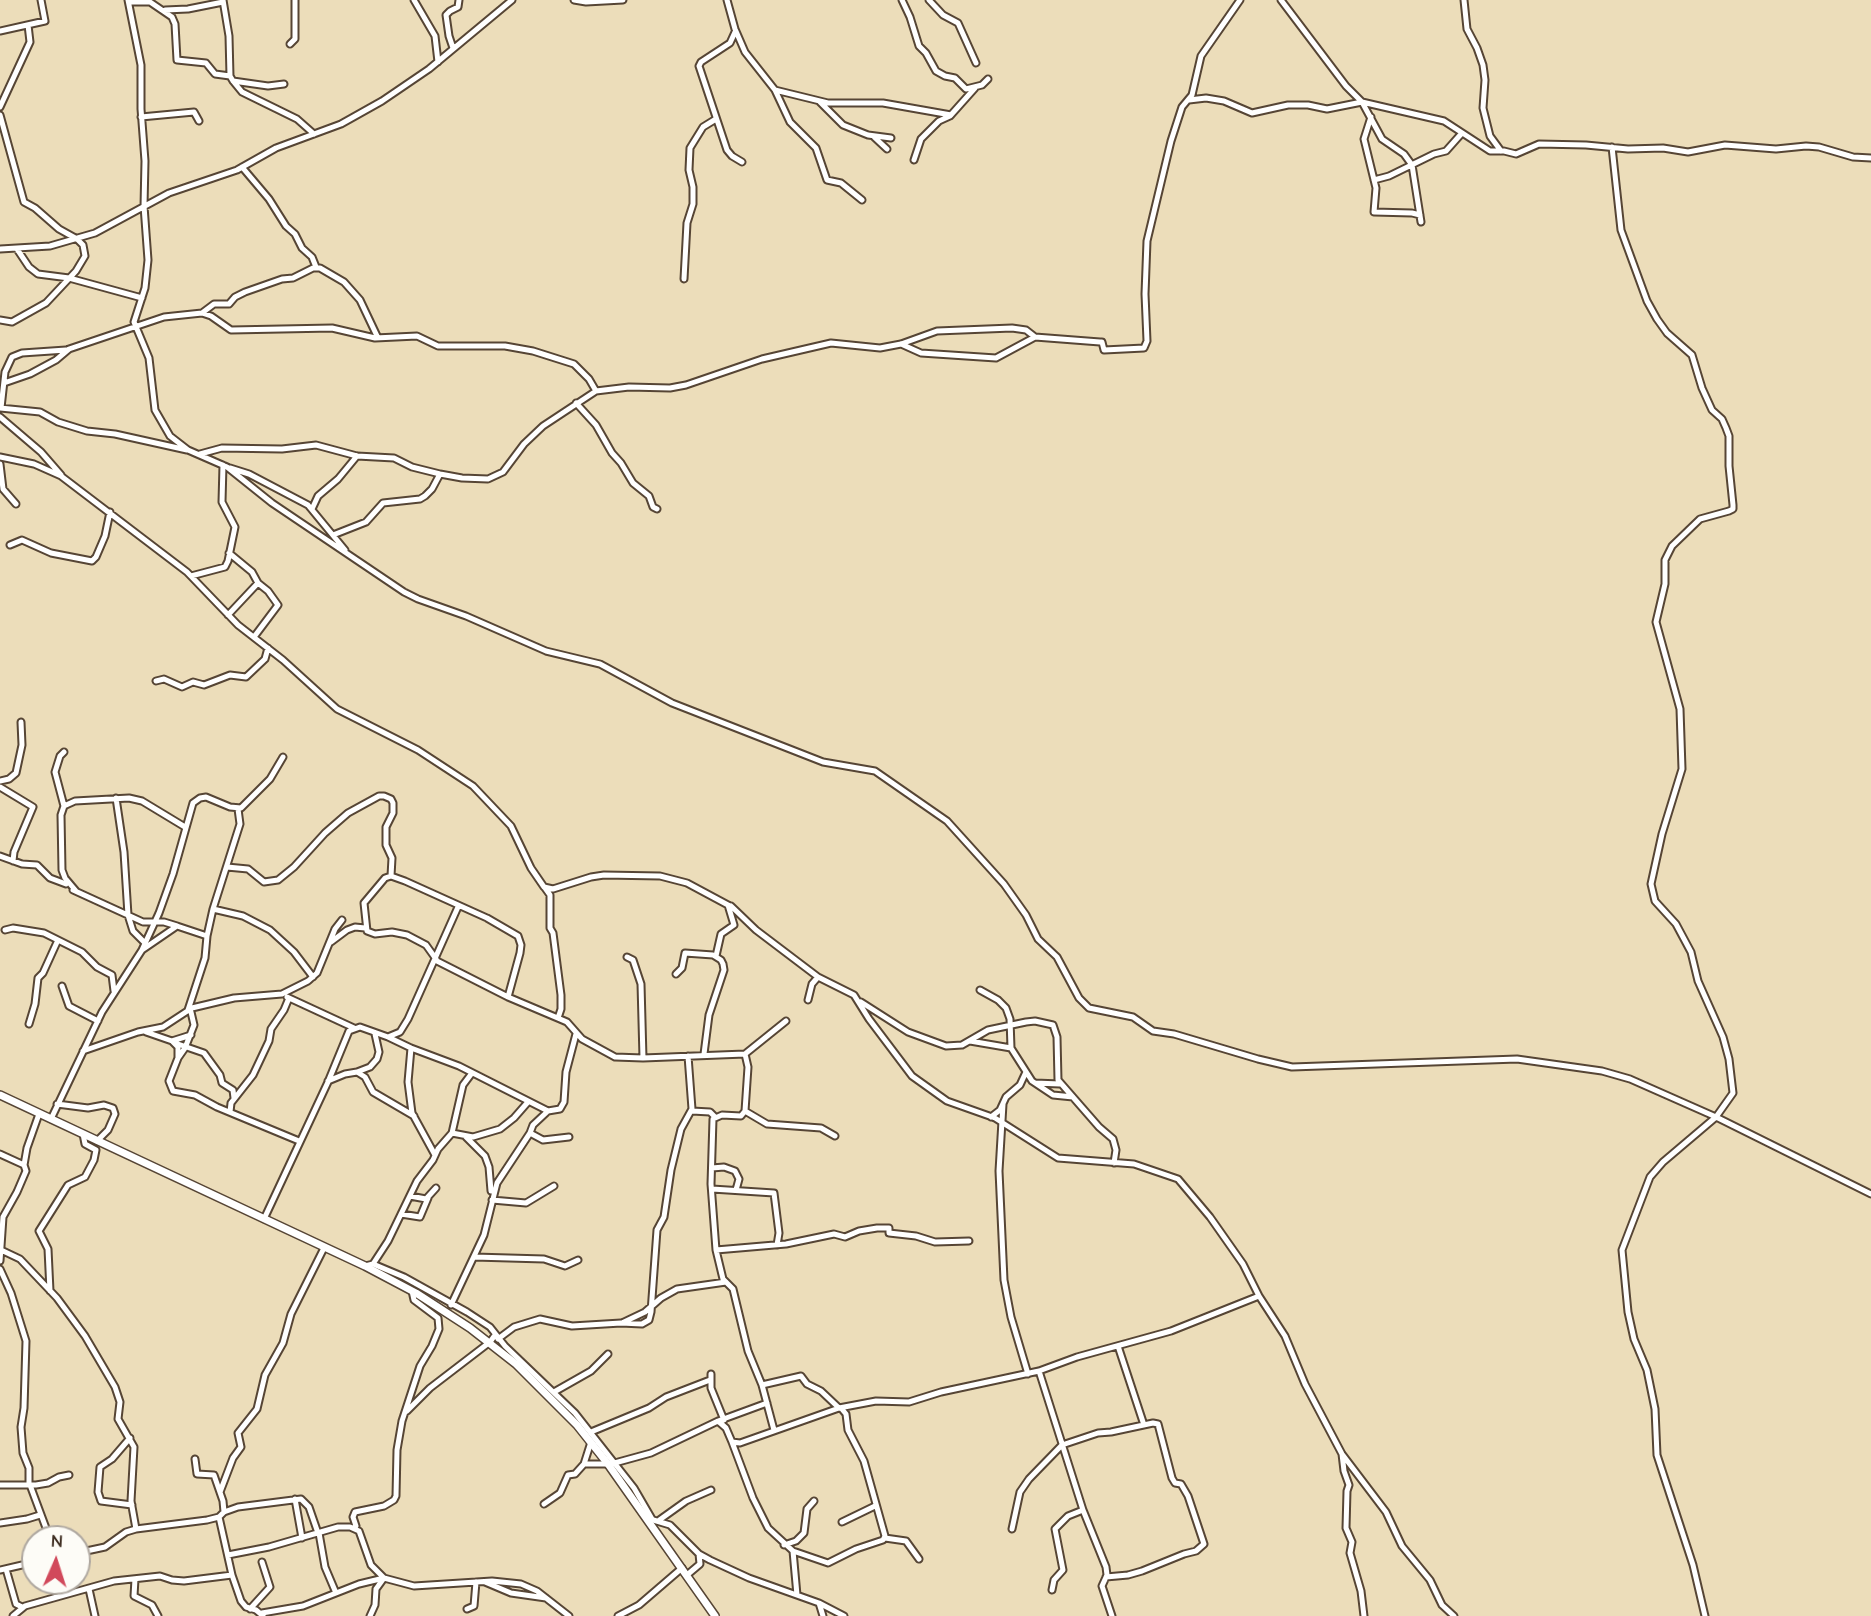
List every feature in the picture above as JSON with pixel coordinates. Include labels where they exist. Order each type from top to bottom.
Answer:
[{"type":"main road","points":[[0,1095],[365,1266],[412,1290],[494,1339],[611,1463],[652,1519],[715,1616]]},
{"type":"street","points":[[0,31],[45,21],[41,0]]},
{"type":"street","points":[[290,44],[295,39],[295,0]]},
{"type":"street","points":[[414,0],[435,36],[438,62]]},
{"type":"street","points":[[453,48],[446,15],[458,7],[458,0]]},
{"type":"street","points":[[0,249],[50,246],[77,239],[111,226],[169,193],[242,167],[263,153],[364,113],[438,62],[512,0]]},
{"type":"street","points":[[574,0],[623,0]]},
{"type":"street","points":[[727,0],[735,29],[746,52],[775,90],[790,122],[816,148],[827,180],[841,183],[862,200]]},
{"type":"street","points":[[902,0],[919,46],[936,71],[955,78],[966,89],[975,88]]},
{"type":"street","points":[[929,0],[943,15],[958,23],[976,63]]},
{"type":"street","points":[[901,344],[920,353],[996,358],[1035,337],[1100,342],[1104,350],[1145,348],[1147,241],[1171,141],[1182,107],[1189,100],[1194,88],[1199,62],[1206,47],[1240,0]]},
{"type":"street","points":[[1281,0],[1346,86],[1363,102],[1371,117],[1382,139],[1404,155],[1412,165],[1421,219],[1412,213],[1375,213],[1376,188],[1364,139],[1371,117]]},
{"type":"street","points":[[1464,0],[1467,29],[1483,65],[1483,108],[1490,136],[1501,150]]},
{"type":"street","points":[[188,450],[170,436],[155,410],[149,358],[134,317],[142,298],[148,260],[141,65],[129,1],[146,1],[161,6],[188,9],[223,1],[230,45],[231,78],[242,92],[297,119],[314,134]]},
{"type":"street","points":[[161,6],[172,17],[177,61],[206,63],[215,74],[268,86],[284,84]]},
{"type":"street","points":[[0,107],[30,42],[28,25]]},
{"type":"street","points":[[735,29],[730,43],[699,64],[730,153],[742,162]]},
{"type":"street","points":[[914,160],[921,139],[939,121],[951,115],[975,88],[988,79]]},
{"type":"street","points":[[1194,88],[1206,98]]},
{"type":"street","points":[[775,90],[835,104],[892,104],[951,115]]},
{"type":"street","points":[[1189,100],[1206,98],[1229,103],[1252,113],[1288,104],[1327,108],[1363,102],[1433,117],[1490,152],[1501,150],[1516,154],[1539,144],[1628,149],[1663,148],[1688,152],[1725,145],[1776,149],[1806,146],[1853,157],[1871,158]]},
{"type":"street","points":[[818,100],[838,122],[873,135],[891,138]]},
{"type":"street","points":[[141,117],[194,112],[199,121]]},
{"type":"street","points":[[0,115],[24,202],[59,229],[77,239],[83,245],[85,256],[69,278],[36,311],[12,321],[0,320]]},
{"type":"street","points":[[684,279],[687,223],[693,204],[689,170],[690,148],[704,127],[716,119]]},
{"type":"street","points":[[1374,180],[1446,151],[1462,133]]},
{"type":"street","points":[[873,135],[887,149]]},
{"type":"street","points":[[1612,147],[1619,225],[1647,301],[1667,333],[1692,355],[1702,388],[1712,410],[1722,419],[1728,436],[1733,509],[1702,517],[1672,546],[1665,560],[1665,584],[1656,622],[1680,709],[1682,769],[1662,834],[1651,884],[1655,901],[1671,918],[1685,940],[1698,981],[1723,1037],[1733,1091],[1729,1101],[1716,1117],[1663,1162],[1650,1177],[1622,1250],[1628,1312],[1634,1339],[1647,1370],[1655,1409],[1657,1455],[1693,1565],[1705,1616]]},
{"type":"street","points":[[242,167],[295,234],[316,267]]},
{"type":"street","points":[[17,248],[29,267],[38,274],[69,278],[142,298]]},
{"type":"street","points":[[202,313],[214,304],[229,304],[235,297],[246,292],[282,279],[293,278],[316,267],[344,282],[360,300],[378,338]]},
{"type":"street","points":[[348,555],[312,509],[249,474],[188,450],[116,434],[87,431],[58,422],[40,412],[0,408],[5,372],[16,355],[69,349],[164,317],[202,313],[231,330],[332,328],[378,338],[417,336],[438,346],[505,346],[533,351],[573,364],[589,379],[596,391]]},
{"type":"street","points":[[200,454],[222,448],[282,449],[316,445],[357,456],[394,458],[412,467],[440,474],[478,479],[500,475],[532,435],[596,391],[686,385],[762,359],[831,343],[873,348],[901,344],[946,330],[1022,329],[1035,337]]},
{"type":"street","points":[[4,383],[30,374],[56,360],[69,349]]},
{"type":"street","points":[[576,403],[596,425],[633,483],[649,496],[653,507],[657,509]]},
{"type":"street","points":[[0,417],[41,452],[61,475],[191,576],[228,615],[337,709],[436,760],[481,793],[511,826],[531,868],[550,895],[550,928],[553,933],[561,1003],[558,1017]]},
{"type":"street","points":[[312,509],[318,496],[338,479],[357,456]]},
{"type":"street","points":[[0,457],[34,464],[61,475]]},
{"type":"street","points":[[0,464],[3,489],[16,504]]},
{"type":"street","points":[[225,466],[272,503],[404,592],[487,624],[546,652],[600,664],[671,703],[823,762],[875,771],[947,821],[1004,884],[1026,915],[1038,939],[1057,957],[1079,998],[1089,1007],[1133,1017],[1153,1031],[1174,1034],[1292,1067],[1517,1059],[1574,1066],[1630,1079],[1716,1117],[1871,1194]]},
{"type":"street","points":[[191,576],[225,567],[235,527],[222,502],[225,466]]},
{"type":"street","points":[[333,535],[366,522],[383,503],[420,499],[432,489],[440,474]]},
{"type":"street","points":[[10,545],[22,540],[51,553],[92,561],[106,537],[110,512]]},
{"type":"street","points":[[229,553],[252,572],[278,605],[254,637]]},
{"type":"street","points":[[228,615],[258,583]]},
{"type":"street","points":[[156,681],[164,679],[183,687],[193,682],[204,685],[230,675],[246,677],[265,659],[268,648]]},
{"type":"street","points":[[0,781],[9,779],[16,773],[22,745],[21,722]]},
{"type":"street","points":[[64,752],[55,772],[64,806],[61,815],[62,870],[76,891]]},
{"type":"street","points":[[238,809],[270,779],[283,757]]},
{"type":"street","points":[[0,787],[33,807],[14,852],[13,861]]},
{"type":"street","points":[[227,866],[248,869],[264,882],[278,880],[294,867],[333,825],[356,808],[384,796],[394,803],[393,813],[386,827],[386,845],[392,858],[391,876]]},
{"type":"street","points":[[51,1119],[97,1021],[142,950],[173,874],[193,803],[200,797],[209,797],[238,809]]},
{"type":"street","points":[[64,806],[75,801],[116,798],[142,801],[185,827]]},
{"type":"street","points":[[116,798],[124,852],[128,915],[134,931],[144,942]]},
{"type":"street","points":[[238,809],[240,824],[213,909],[206,936],[205,958],[188,1010],[194,1020],[191,1035],[170,1076],[170,1087],[173,1091],[195,1095],[299,1141]]},
{"type":"street","points":[[0,856],[37,865],[48,876],[62,880],[76,891],[128,915],[153,924],[164,922],[206,936]]},
{"type":"street","points":[[544,887],[554,889],[604,875],[660,876],[687,883],[728,905],[818,977],[854,995],[859,1001],[917,1036],[946,1046],[962,1045],[988,1030],[1010,1025],[1035,1021],[1052,1025],[1057,1037],[1057,1075],[1060,1084],[1113,1139],[1116,1150],[1114,1163]]},
{"type":"street","points":[[365,928],[365,899],[385,878],[391,876],[487,918],[518,936],[521,945],[508,997]]},
{"type":"street","points":[[728,905],[734,926]]},
{"type":"street","points":[[328,1082],[373,1065],[390,1038],[400,1032],[458,907]]},
{"type":"street","points":[[213,909],[234,913],[263,925],[279,937],[313,977]]},
{"type":"street","points":[[282,995],[313,977],[335,929],[342,920]]},
{"type":"street","points":[[716,956],[721,934],[734,926],[751,925]]},
{"type":"street","points":[[142,950],[177,926]]},
{"type":"street","points":[[330,943],[355,927],[365,928],[375,934],[392,932],[407,935],[428,947],[435,960],[508,997],[558,1017],[576,1034],[615,1056],[643,1058],[745,1054],[786,1021]]},
{"type":"street","points":[[5,930],[10,928],[38,932],[82,952],[97,967],[112,975],[114,994]]},
{"type":"street","points":[[29,1024],[38,978],[58,940]]},
{"type":"street","points":[[428,947],[442,943]]},
{"type":"street","points":[[676,974],[682,968],[685,953],[716,956],[721,960],[723,970],[709,1016],[704,1055]]},
{"type":"street","points":[[626,957],[633,960],[640,984],[643,1058]]},
{"type":"street","points":[[301,961],[313,966],[320,965]]},
{"type":"street","points":[[808,1000],[811,984],[818,977]]},
{"type":"street","points":[[62,986],[69,1006],[97,1021]]},
{"type":"street","points":[[981,990],[1003,1004],[1009,1013],[1011,1048],[1034,1083],[1052,1095],[1073,1097]]},
{"type":"street","points":[[83,1051],[132,1034],[163,1027],[188,1010],[226,999],[255,995],[282,995],[354,1028]]},
{"type":"street","points":[[230,1112],[234,1098],[253,1075],[269,1041],[271,1029],[289,998]]},
{"type":"street","points":[[859,1001],[862,1009],[912,1076],[947,1101],[991,1117],[1058,1158],[1139,1165],[1178,1179],[1224,1235],[1285,1336],[1310,1395],[1342,1454],[1386,1512],[1402,1546],[1430,1580],[1442,1605],[1454,1616]]},
{"type":"street","points":[[264,1219],[328,1082],[342,1044],[349,1031],[354,1028],[360,1027],[442,1059],[548,1111]]},
{"type":"street","points":[[146,1032],[204,1053],[222,1083],[233,1090],[234,1098]]},
{"type":"street","points":[[375,1034],[379,1052]]},
{"type":"street","points":[[452,1305],[487,1228],[492,1199],[500,1177],[533,1125],[548,1111],[560,1109],[564,1102],[566,1072],[576,1034]]},
{"type":"street","points":[[173,1042],[191,1035]]},
{"type":"street","points":[[970,1041],[1011,1048]]},
{"type":"street","points":[[173,1042],[178,1058]]},
{"type":"street","points":[[411,1048],[408,1082],[414,1116],[435,1155]]},
{"type":"street","points":[[715,1118],[722,1115],[741,1116],[745,1111],[748,1067],[745,1054]]},
{"type":"street","points":[[405,1414],[430,1388],[494,1339],[532,1320],[549,1320],[567,1326],[645,1324],[651,1316],[657,1230],[664,1217],[681,1129],[692,1111],[688,1056]]},
{"type":"street","points":[[357,1072],[365,1077],[373,1092],[414,1116]]},
{"type":"street","points":[[991,1117],[1006,1097],[1020,1085],[1026,1072]]},
{"type":"street","points":[[365,1266],[373,1264],[382,1253],[410,1196],[452,1133],[463,1085],[472,1073]]},
{"type":"street","points":[[1034,1083],[1060,1084]]},
{"type":"street","points":[[452,1133],[473,1137],[500,1129],[528,1102]]},
{"type":"street","points":[[57,1104],[88,1108],[104,1105],[113,1108],[115,1115],[108,1130],[97,1141]]},
{"type":"street","points":[[1003,1104],[999,1171],[1004,1280],[1011,1317],[1028,1374]]},
{"type":"street","points":[[692,1111],[710,1112],[715,1118],[712,1189],[716,1250],[722,1276],[733,1289],[748,1350],[762,1385],[774,1430]]},
{"type":"street","points":[[745,1111],[767,1124],[821,1128],[835,1136]]},
{"type":"street","points":[[0,1261],[0,1229],[3,1217],[24,1174],[27,1148],[39,1114]]},
{"type":"street","points":[[530,1133],[543,1140],[569,1138]]},
{"type":"street","points":[[50,1291],[49,1251],[39,1231],[68,1185],[85,1177],[94,1160],[96,1150],[85,1144],[83,1134]]},
{"type":"street","points":[[465,1136],[485,1156],[489,1167],[492,1199]]},
{"type":"street","points":[[0,1154],[24,1165]]},
{"type":"street","points":[[712,1168],[724,1167],[736,1171],[739,1179],[736,1190]]},
{"type":"street","points":[[492,1199],[526,1203],[554,1186]]},
{"type":"street","points":[[401,1214],[420,1217],[428,1198],[436,1188]]},
{"type":"street","points":[[712,1189],[775,1194],[779,1233],[777,1244]]},
{"type":"street","points":[[410,1196],[424,1200],[428,1198]]},
{"type":"street","points":[[716,1250],[777,1244],[834,1234],[845,1237],[859,1231],[885,1228],[888,1228],[889,1233],[934,1242],[969,1241]]},
{"type":"street","points":[[220,1492],[233,1458],[241,1447],[238,1433],[257,1409],[265,1375],[283,1343],[291,1314],[324,1248]]},
{"type":"street","points":[[1,1250],[20,1259],[50,1291],[85,1336],[115,1387],[120,1402],[118,1419],[130,1437],[134,1452],[132,1505],[136,1529]]},
{"type":"street","points":[[474,1257],[544,1259],[565,1266],[578,1260]]},
{"type":"street","points":[[373,1264],[412,1281],[484,1324],[494,1339],[554,1392],[591,1432],[611,1463]]},
{"type":"street","points":[[0,1269],[26,1341],[21,1427],[23,1453],[29,1468],[30,1485],[45,1525]]},
{"type":"street","points":[[621,1323],[652,1308],[656,1302],[677,1289],[726,1282]]},
{"type":"street","points":[[353,1528],[356,1526],[353,1517],[355,1512],[384,1506],[396,1496],[398,1445],[405,1414],[420,1366],[435,1342],[439,1329],[438,1318],[414,1300],[412,1290]]},
{"type":"street","points":[[442,1299],[457,1294]]},
{"type":"street","points":[[732,1442],[740,1443],[840,1408],[876,1401],[909,1402],[941,1392],[1039,1371],[1077,1357],[1171,1331],[1259,1296]]},
{"type":"street","points":[[1118,1346],[1144,1425]]},
{"type":"street","points":[[554,1392],[591,1371],[608,1354]]},
{"type":"street","points":[[1039,1371],[1083,1510],[1108,1573],[1102,1586],[1112,1616]]},
{"type":"street","points":[[762,1385],[801,1376],[807,1384],[816,1388],[846,1415],[847,1427],[864,1461],[885,1538]]},
{"type":"street","points":[[591,1432],[639,1413],[666,1397],[711,1377],[721,1420],[764,1522],[784,1545],[793,1551],[828,1563],[885,1538],[906,1541],[919,1559]]},
{"type":"street","points":[[825,1412],[831,1401]]},
{"type":"street","points":[[584,1464],[611,1463],[651,1453],[721,1420],[767,1403]]},
{"type":"street","points":[[1012,1529],[1020,1492],[1029,1479],[1062,1446],[1098,1433],[1153,1423],[1159,1426],[1172,1478],[1188,1496],[1204,1544],[1196,1551],[1142,1571],[1106,1577]]},
{"type":"street","points":[[130,1437],[112,1459],[100,1467],[98,1492],[101,1502],[132,1505]]},
{"type":"street","points":[[544,1504],[561,1493],[568,1475],[575,1474],[584,1464],[591,1441]]},
{"type":"street","points":[[1342,1454],[1349,1485],[1346,1528],[1352,1542],[1350,1553],[1361,1591],[1364,1616]]},
{"type":"street","points":[[195,1459],[196,1473],[214,1475],[220,1492],[232,1575],[243,1605],[263,1615],[303,1606],[359,1584],[384,1578],[414,1586],[479,1581],[525,1585],[569,1616]]},
{"type":"street","points":[[0,1485],[48,1483],[69,1475]]},
{"type":"street","points":[[652,1519],[711,1490]]},
{"type":"street","points":[[295,1499],[302,1538]]},
{"type":"street","points":[[91,1550],[105,1546],[126,1532],[136,1529],[222,1515],[257,1503],[304,1500],[310,1507],[325,1567],[336,1593]]},
{"type":"street","points":[[784,1545],[796,1541],[804,1533],[807,1509],[814,1501]]},
{"type":"street","points":[[842,1521],[875,1506]]},
{"type":"street","points":[[1052,1590],[1054,1580],[1063,1570],[1055,1529],[1068,1516],[1083,1510]]},
{"type":"street","points":[[0,1523],[27,1520],[40,1515]]},
{"type":"street","points":[[652,1519],[678,1531],[699,1554],[819,1603],[844,1616]]},
{"type":"street","points":[[228,1555],[269,1547],[338,1527],[353,1528],[360,1532],[371,1565],[384,1578]]},
{"type":"street","points":[[793,1551],[797,1595]]},
{"type":"street","points":[[698,1567],[699,1554]]},
{"type":"street","points":[[250,1609],[270,1587],[262,1562]]},
{"type":"street","points":[[618,1616],[639,1605],[685,1572],[717,1563]]},
{"type":"street","points":[[21,1565],[3,1569],[16,1604],[22,1606]]},
{"type":"street","points":[[91,1587],[114,1581],[160,1576],[184,1581],[232,1575]]},
{"type":"street","points":[[370,1616],[375,1605],[376,1589],[384,1578]]},
{"type":"street","points":[[135,1579],[134,1596],[152,1605],[158,1616]]},
{"type":"street","points":[[479,1581],[511,1593],[546,1598]]},
{"type":"street","points":[[467,1609],[474,1606],[479,1581]]},
{"type":"street","points":[[13,1616],[22,1606],[63,1595]]},
{"type":"street","points":[[90,1595],[94,1616]]},
{"type":"street","points":[[819,1603],[823,1616]]},
{"type":"street","points":[[634,1616],[639,1605]]}]
